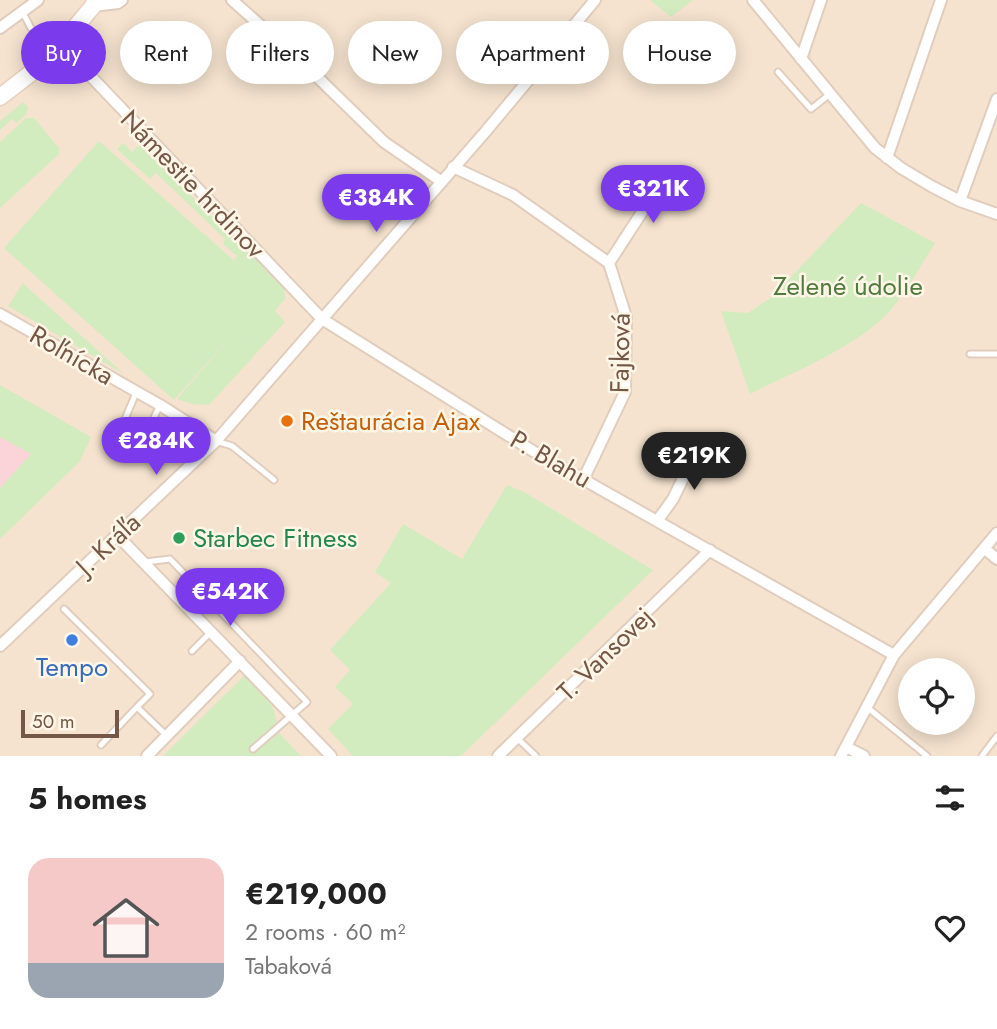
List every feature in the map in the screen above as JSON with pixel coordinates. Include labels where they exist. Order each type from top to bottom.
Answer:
[{"type":"main road","points":[[80,21],[94,3]]},
{"type":"main road","points":[[0,97],[21,81]]},
{"type":"street","points":[[0,28],[38,0]]},
{"type":"street","points":[[94,3],[118,3],[122,0]]},
{"type":"street","points":[[232,0],[305,65],[384,142],[442,182]]},
{"type":"street","name":"J. Kráľa","points":[[0,646],[216,441],[486,131],[594,0]]},
{"type":"street","points":[[753,0],[865,138],[887,158],[916,178],[960,201],[997,214]]},
{"type":"street","points":[[801,59],[821,0]]},
{"type":"street","points":[[887,158],[942,0]]},
{"type":"street","name":"Námestie hrdinov","points":[[103,84],[322,319]]},
{"type":"street","points":[[960,201],[997,99]]},
{"type":"street","points":[[453,167],[513,195],[609,263],[656,192],[687,175]]},
{"type":"street","name":"Fajková","points":[[584,478],[625,392],[626,317],[609,263]]},
{"type":"street","name":"Roľnícka","points":[[0,314],[160,405],[216,441]]},
{"type":"street","name":"P. Blahu","points":[[322,319],[533,451],[894,654]]},
{"type":"street","points":[[657,521],[673,499],[699,445]]},
{"type":"street","points":[[864,756],[844,752],[894,654],[997,533]]},
{"type":"street","points":[[117,535],[331,756]]},
{"type":"street","points":[[985,548],[997,559]]},
{"type":"street","name":"T. Vansovej","points":[[498,756],[710,550]]},
{"type":"street","points":[[147,756],[240,661]]},
{"type":"lane","points":[[22,11],[27,21]]},
{"type":"lane","points":[[778,72],[811,109],[830,94]]},
{"type":"lane","points":[[970,354],[997,354]]},
{"type":"lane","points":[[136,393],[125,419],[148,430],[160,405]]},
{"type":"lane","points":[[216,441],[232,446],[274,480]]},
{"type":"lane","points":[[144,562],[170,559],[306,702],[253,749]]},
{"type":"lane","points":[[64,609],[150,694],[101,745]]},
{"type":"lane","points":[[192,651],[212,631]]},
{"type":"lane","points":[[137,707],[167,736]]},
{"type":"lane","points":[[868,708],[927,756]]},
{"type":"lane","points":[[982,756],[997,736]]},
{"type":"lane","points":[[517,738],[536,756]]},
{"type":"shaded area","points":[[0,0],[997,0],[997,756],[0,756]]},
{"type":"shaded area","points":[[0,437],[32,454],[0,488]]},
{"type":"green space","points":[[650,0],[693,0],[671,17]]},
{"type":"green space","points":[[23,102],[28,107],[26,115],[16,123],[12,119],[0,130],[0,121]]},
{"type":"green space","points":[[26,118],[34,118],[59,148],[59,154],[0,208],[0,142]]},
{"type":"green space","points":[[99,141],[248,273],[234,260],[237,256],[223,244],[225,239],[156,173],[150,179],[117,149],[123,143],[132,152],[139,145],[284,286],[285,299],[275,311],[285,322],[209,405],[192,404],[177,399],[240,326],[174,400],[4,248]]},
{"type":"green space","name":"Zelené údolie","points":[[861,203],[935,243],[902,295],[876,324],[824,358],[750,394],[721,311],[748,313],[772,297]]},
{"type":"green space","points":[[23,283],[28,288],[124,374],[8,306]]},
{"type":"green space","points":[[0,385],[91,437],[80,461],[0,539],[0,488],[31,454],[0,437]]},
{"type":"green space","points":[[507,485],[524,492],[653,570],[461,756],[353,756],[328,729],[353,704],[335,687],[350,670],[330,650],[391,583],[375,572],[403,524],[462,559]]},
{"type":"green space","points":[[244,676],[272,705],[280,734],[301,756],[163,756]]},
{"type":"place","name":"Reštaurácia Ajax","points":[[287,421]]},
{"type":"place","name":"Starbec Fitness","points":[[179,538]]},
{"type":"place","name":"Tempo","points":[[72,640]]}]
